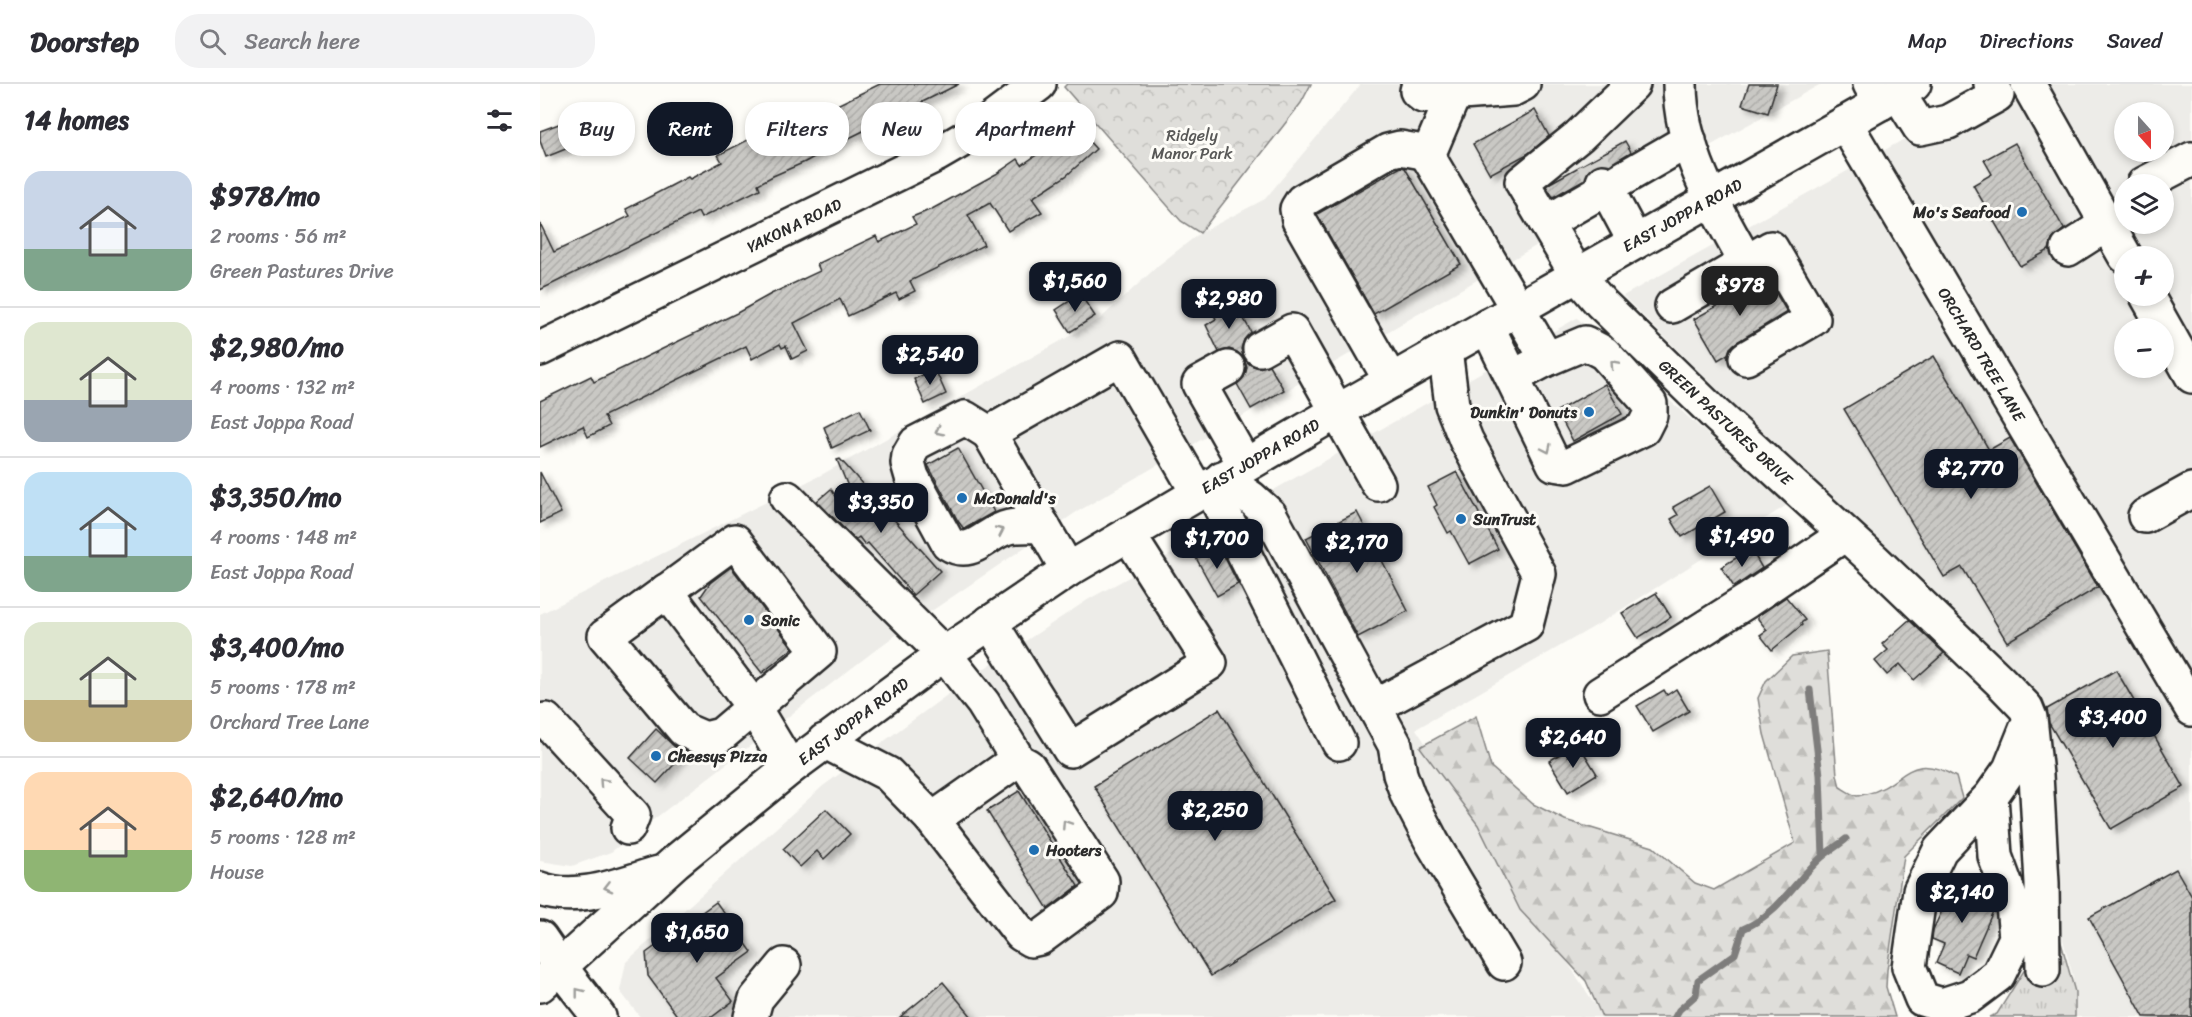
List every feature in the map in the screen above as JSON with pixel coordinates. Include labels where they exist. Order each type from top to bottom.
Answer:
[{"type":"street","name":"YAKONA ROAD","points":[[540,349],[936,155],[974,134],[1039,84]]},
{"type":"street","points":[[1419,84],[1417,91],[1423,96],[1513,89],[1523,84]]},
{"type":"street","points":[[1546,223],[1595,166],[1633,84]]},
{"type":"street","points":[[1680,84],[1683,118],[1710,200],[1746,262]]},
{"type":"street","points":[[1891,91],[1920,128],[1948,122],[1996,95],[1990,84]]},
{"type":"street","points":[[2028,84],[2109,209],[2122,246]]},
{"type":"street","name":"EAST JOPPA ROAD","points":[[550,976],[664,872],[824,741],[944,654],[1068,570],[1338,411],[1845,123],[1891,91]]},
{"type":"street","points":[[1454,94],[1429,153],[1429,158],[1547,359]]},
{"type":"street","name":"ORCHARD TREE LANE","points":[[1845,123],[2192,709]]},
{"type":"street","points":[[1595,166],[1689,140]]},
{"type":"street","points":[[1391,381],[1299,220],[1297,209],[1302,201],[1388,151],[1400,148],[1429,153]]},
{"type":"street","points":[[2163,174],[2192,159]]},
{"type":"street","points":[[1595,166],[1635,242]]},
{"type":"street","name":"GREEN PASTURES DRIVE","points":[[1595,166],[1522,182],[1577,275],[1601,303],[1716,415],[2000,681],[2022,703],[2030,718]]},
{"type":"street","points":[[2068,249],[2109,209]]},
{"type":"street","points":[[1672,306],[1771,248],[1814,319],[1746,358]]},
{"type":"street","points":[[2153,306],[2192,376]]},
{"type":"street","points":[[1487,326],[1514,377],[1554,464],[1567,466],[1643,429],[1647,423],[1650,404],[1604,353],[1585,344],[1547,359],[1514,377]]},
{"type":"street","points":[[1260,350],[1292,331],[1378,484]]},
{"type":"street","points":[[1374,706],[1526,625],[1539,574],[1455,414],[1447,380],[1445,350]]},
{"type":"street","points":[[989,433],[1120,358],[1219,481],[1251,498],[1270,515],[1395,745],[1400,774],[1408,796],[1432,842],[1504,963]]},
{"type":"street","points":[[1228,368],[1199,384],[1219,481],[1339,743]]},
{"type":"street","points":[[1042,525],[1007,527],[966,549],[956,548],[948,543],[912,477],[908,464],[909,455],[916,443],[965,418],[989,433],[1068,570]]},
{"type":"street","points":[[2145,516],[2192,490]]},
{"type":"street","points":[[787,498],[944,654],[983,703],[1014,753],[1015,759]]},
{"type":"street","points":[[990,622],[1070,750],[1210,663],[1128,534]]},
{"type":"street","points":[[1600,694],[1845,534]]},
{"type":"street","points":[[735,541],[819,652],[721,735],[705,739],[684,730],[604,636],[666,591],[735,541]]},
{"type":"street","points":[[666,591],[754,708],[790,768]]},
{"type":"street","points":[[1991,796],[1995,856],[2013,905],[2016,938],[1998,975],[1970,996],[1942,1005],[1922,999],[1909,967],[1920,891],[1940,850],[1991,796],[2010,769],[2030,718]]},
{"type":"street","points":[[2030,718],[2042,883],[2043,970]]},
{"type":"street","points":[[540,721],[546,720],[633,815],[628,828]]},
{"type":"street","points":[[824,741],[888,774],[931,818],[1021,934],[1031,940],[1040,938],[1101,893],[1102,881],[1028,765],[1015,759]]},
{"type":"street","points":[[931,818],[936,817],[1015,759]]},
{"type":"street","points":[[540,889],[564,894],[584,892],[664,872]]},
{"type":"street","points":[[540,938],[550,976],[599,1017]]},
{"type":"street","points":[[751,1017],[756,999],[784,965]]},
{"type":"shaded area","points":[[1361,84],[1821,84],[1663,172],[1075,513],[886,642],[611,852],[572,866],[540,861],[540,614],[823,474],[1100,319],[1160,264],[1200,233],[1265,199]]},
{"type":"shaded area","points":[[2003,84],[2192,84],[2192,1017],[2074,1017],[2073,977],[2053,903],[2043,712],[1623,296]]},
{"type":"shaded area","points":[[1577,318],[1787,505],[1597,625],[1416,729],[1603,1017],[640,1017],[620,991],[626,962],[823,786],[973,676],[1089,599],[1184,547],[1233,513]]},
{"type":"green space","name":"Ridgely Manor Park","points":[[1067,84],[1311,84],[1301,103],[1200,233],[1181,221],[1096,124],[1096,102],[1077,102],[1064,87]]},
{"type":"green space","points":[[1827,651],[1837,775],[1840,787],[1859,796],[1879,790],[1917,768],[1927,767],[1940,769],[1956,777],[1962,798],[1904,856],[1886,987],[1895,1017],[1602,1017],[1586,981],[1520,910],[1478,825],[1420,747],[1476,716],[1491,767],[1533,804],[1565,820],[1653,847],[1695,883],[1714,890],[1795,843],[1764,734],[1758,698],[1766,681],[1792,656]]},
{"type":"green space","points":[[2055,921],[2075,992],[2075,1017],[1989,1017],[1997,1014]]},
{"type":"building","points":[[880,84],[959,84],[922,102],[861,102],[861,132],[849,138],[849,102],[843,102]]},
{"type":"building","points":[[1749,84],[1777,84],[1768,113],[1742,105]]},
{"type":"building","points":[[1535,110],[1549,136],[1529,153],[1490,174],[1473,144]]},
{"type":"building","points":[[558,124],[558,152],[546,157],[540,141],[540,131]]},
{"type":"building","points":[[1625,141],[1631,152],[1609,165],[1603,163],[1594,166],[1587,172],[1585,179],[1553,197],[1546,186]]},
{"type":"building","points":[[745,142],[745,156],[816,156],[758,184],[760,189],[701,218],[698,212],[540,290],[540,223],[554,252],[630,216],[626,209],[722,162],[719,156],[733,156],[733,148]]},
{"type":"building","name":"Mo's Seafood","points":[[2015,143],[2064,229],[2052,240],[2049,250],[2020,266],[1973,185],[1992,174],[1984,160]]},
{"type":"building","points":[[1035,156],[1088,156],[1066,176],[1032,198],[1042,212],[1008,231],[990,203],[968,215],[984,245],[910,281],[915,291],[899,299],[896,293],[848,316],[840,299],[794,323],[808,351],[792,359],[786,346],[782,348],[780,344],[752,359],[746,346],[604,416],[609,426],[588,437],[583,426],[540,447],[540,401],[591,376],[594,382],[737,313],[820,271],[817,264],[876,236],[879,242],[916,224],[912,217],[932,209],[996,174],[1018,159],[1022,165]]},
{"type":"building","points":[[1401,167],[1405,168],[1461,264],[1374,314],[1317,214]]},
{"type":"building","points":[[1767,278],[1787,312],[1737,342],[1730,348],[1728,354],[1718,360],[1694,319]]},
{"type":"building","points":[[1080,294],[1095,316],[1070,332],[1056,310]]},
{"type":"building","points":[[1229,305],[1234,313],[1239,310],[1251,332],[1244,340],[1241,349],[1244,358],[1229,349],[1219,352],[1206,325],[1216,319],[1213,313]]},
{"type":"building","points":[[1934,356],[1989,450],[2010,438],[2098,587],[2007,642],[1962,567],[1944,577],[1844,409]]},
{"type":"building","points":[[1244,359],[1259,368],[1269,365],[1284,390],[1251,409],[1237,384],[1244,377],[1247,368]]},
{"type":"building","points":[[935,369],[946,394],[925,404],[914,379]]},
{"type":"building","name":"Dunkin' Donuts","points":[[1605,384],[1622,414],[1573,441],[1557,411]]},
{"type":"building","points":[[860,409],[870,430],[832,448],[824,427]]},
{"type":"building","name":"McDonald's","points":[[958,448],[994,512],[964,529],[928,465]]},
{"type":"building","points":[[840,459],[940,571],[913,595],[868,543],[865,545],[859,537],[855,540],[817,501],[831,489],[853,522],[861,518],[837,460]]},
{"type":"building","points":[[540,472],[561,513],[540,523]]},
{"type":"building","name":"SunTrust","points":[[1457,472],[1498,549],[1469,564],[1451,531],[1448,533],[1434,507],[1437,505],[1428,487]]},
{"type":"building","points":[[1710,486],[1725,512],[1682,537],[1671,519],[1678,515],[1673,507]]},
{"type":"building","points":[[1357,512],[1408,611],[1358,637],[1306,538]]},
{"type":"building","points":[[1218,544],[1238,584],[1217,596],[1195,556]]},
{"type":"building","points":[[1751,549],[1762,568],[1734,587],[1721,567]]},
{"type":"building","name":"Sonic","points":[[731,567],[793,648],[762,673],[701,596],[710,583]]},
{"type":"building","points":[[1656,593],[1671,617],[1638,638],[1622,613]]},
{"type":"building","points":[[1786,597],[1805,620],[1772,650],[1760,635],[1767,630],[1758,616]]},
{"type":"building","points":[[1909,620],[1944,653],[1914,680],[1900,664],[1887,675],[1875,661],[1888,650],[1882,644]]},
{"type":"building","points":[[2116,670],[2184,787],[2111,829],[2049,723],[2047,709]]},
{"type":"building","points":[[1676,689],[1689,711],[1653,732],[1637,706],[1664,690],[1667,695]]},
{"type":"building","points":[[1219,709],[1336,899],[1211,976],[1094,786]]},
{"type":"building","name":"Cheesys Pizza","points":[[656,729],[683,755],[657,783],[630,758]]},
{"type":"building","points":[[1581,748],[1597,774],[1568,792],[1549,761],[1565,751],[1568,756]]},
{"type":"building","name":"Hooters","points":[[1019,791],[1078,886],[1048,909],[987,811]]},
{"type":"building","points":[[826,809],[850,834],[824,859],[817,851],[800,867],[783,849]]},
{"type":"building","points":[[2176,869],[2192,897],[2192,1017],[2144,1017],[2089,917]]},
{"type":"building","points":[[1957,878],[1988,892],[1994,909],[1973,957],[1966,954],[1958,973],[1936,963],[1944,944],[1932,939],[1933,930]]},
{"type":"building","points":[[716,902],[752,952],[716,978],[733,1001],[712,1017],[678,1017],[648,976],[646,953]]},
{"type":"building","points":[[943,982],[972,1017],[900,1017]]},
{"type":"waterway","points":[[1810,690],[1820,775],[1823,856]]},
{"type":"waterway","points":[[1675,1017],[1679,1010],[1696,995],[1698,980],[1735,954],[1743,929],[1767,915],[1813,865],[1846,839]]},
{"type":"tunnel","points":[[1592,160],[1603,182]]},
{"type":"place","name":"Mo's Seafood","points":[[2022,212]]},
{"type":"place","name":"Dunkin' Donuts","points":[[1589,412]]},
{"type":"place","name":"McDonald's","points":[[962,498]]},
{"type":"place","name":"SunTrust","points":[[1461,519]]},
{"type":"place","name":"Sonic","points":[[749,620]]},
{"type":"place","name":"Cheesys Pizza","points":[[656,756]]},
{"type":"place","name":"Hooters","points":[[1034,850]]}]
